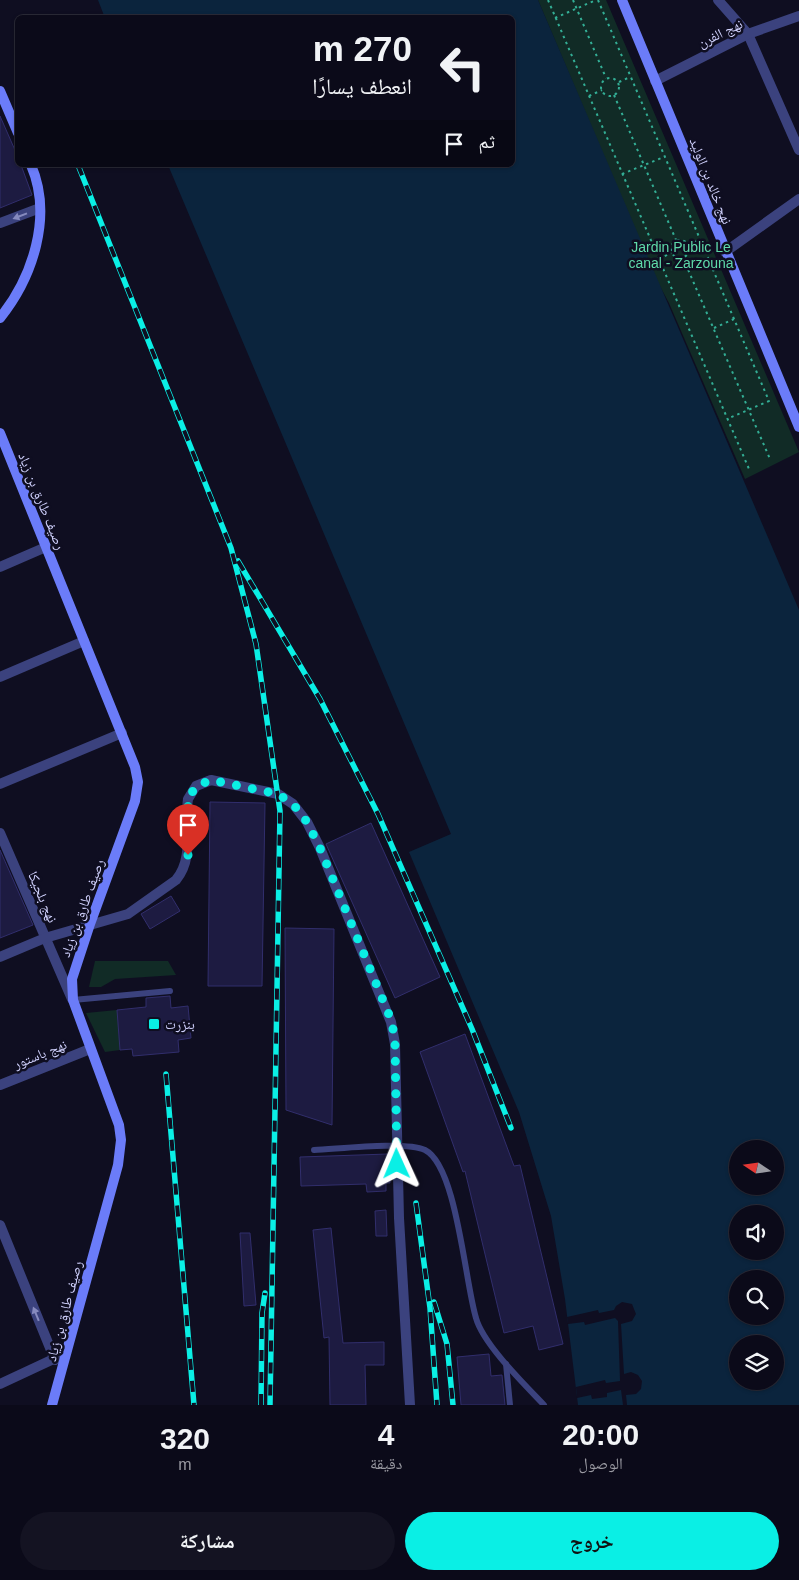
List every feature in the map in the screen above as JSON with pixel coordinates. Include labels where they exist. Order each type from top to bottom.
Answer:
[{"type":"main road","name":"نهج خالد بن الوليد","points":[[622,0],[799,427]]},
{"type":"main road","points":[[0,92],[15,125]]},
{"type":"main road","points":[[0,318],[20,289],[33,258],[40,208],[37,179],[32,167]]},
{"type":"main road","name":"رصيف طارق بن زياد","points":[[0,433],[4,454],[46,547],[122,733],[135,767],[138,782],[135,801],[72,978],[73,1000],[119,1125],[120,1152],[52,1405]]},
{"type":"street","points":[[718,0],[748,34],[799,150]]},
{"type":"street","name":"نهج الفرن","points":[[655,81],[748,34],[799,16]]},
{"type":"street","points":[[725,252],[799,198]]},
{"type":"street","points":[[0,223],[40,208]]},
{"type":"street","points":[[0,567],[46,547]]},
{"type":"street","points":[[0,677],[84,641]]},
{"type":"street","points":[[0,784],[122,733]]},
{"type":"street","points":[[0,957],[45,938],[128,914],[176,880],[182,872],[188,855],[188,799],[191,792],[203,782],[220,781],[278,794],[293,804],[307,822],[320,848],[392,1022],[395,1044],[396,1146],[410,1405]]},
{"type":"street","name":"نهج بلجيكا","points":[[0,833],[73,1000]]},
{"type":"street","name":"نهج باستور","points":[[0,1085],[90,1049]]},
{"type":"street","points":[[0,1225],[55,1360]]},
{"type":"street","points":[[0,1384],[55,1360],[66,1353]]},
{"type":"lane","points":[[73,1000],[170,991]]},
{"type":"lane","points":[[314,1150],[396,1146],[413,1147],[430,1154],[448,1182],[476,1319],[506,1364],[544,1405]]},
{"type":"lane","points":[[506,1364],[510,1405]]},
{"type":"path","points":[[548,0],[749,469]]},
{"type":"path","points":[[573,0],[606,78]]},
{"type":"path","points":[[555,18],[597,0],[631,77],[769,401],[727,419]]},
{"type":"path","points":[[619,82],[631,77]]},
{"type":"path","points":[[606,78],[612,78],[619,82],[618,91],[614,95],[608,96],[602,90],[602,82],[606,78]]},
{"type":"path","points":[[589,96],[602,90]]},
{"type":"path","points":[[614,95],[676,240]]},
{"type":"path","points":[[622,174],[664,156]]},
{"type":"path","points":[[676,240],[685,241],[688,245],[688,254],[683,258],[677,258],[672,253],[671,245],[676,240]]},
{"type":"path","points":[[688,245],[700,240]]},
{"type":"path","points":[[659,259],[672,253]]},
{"type":"path","points":[[683,258],[770,459]]},
{"type":"path","points":[[714,328],[734,319]]},
{"type":"green space","name":"Jardin Public Le canal - Zarzouna","points":[[538,0],[606,0],[799,452],[745,479],[669,303],[656,279]]},
{"type":"green space","points":[[95,961],[168,961],[176,975],[115,979],[101,987],[89,987]]},
{"type":"green space","points":[[117,1010],[120,1050],[105,1052],[86,1013]]},
{"type":"water","points":[[98,0],[538,0],[799,610],[799,1405],[578,1405],[565,1299],[551,1216],[519,1112],[409,852],[451,834],[169,167],[515,167],[515,15],[104,15]]},
{"type":"pier","points":[[622,1302],[632,1304],[636,1314],[632,1321],[621,1324],[624,1374],[631,1372],[638,1375],[642,1381],[641,1389],[636,1394],[626,1395],[627,1405],[623,1405],[621,1390],[607,1393],[607,1397],[592,1399],[591,1395],[577,1398],[576,1387],[605,1380],[606,1383],[620,1381],[618,1321],[615,1318],[585,1325],[584,1322],[568,1324],[567,1317],[598,1310],[599,1313],[614,1310]]},
{"type":"building","points":[[0,116],[15,150],[15,167],[22,167],[32,195],[0,208]]},
{"type":"building","points":[[210,802],[265,803],[262,986],[208,986]]},
{"type":"building","points":[[371,823],[440,977],[395,998],[326,844]]},
{"type":"building","points":[[0,850],[33,925],[0,938]]},
{"type":"building","points":[[171,896],[180,911],[150,929],[141,914]]},
{"type":"building","points":[[285,928],[334,929],[332,1125],[286,1110]]},
{"type":"building","name":"بنزرت","points":[[170,996],[171,1008],[188,1006],[191,1038],[178,1040],[179,1052],[133,1056],[132,1049],[120,1050],[117,1010],[146,1007],[146,998]]},
{"type":"building","points":[[465,1034],[514,1166],[520,1165],[563,1344],[539,1350],[533,1326],[504,1333],[465,1171],[463,1172],[420,1052]]},
{"type":"building","points":[[388,1154],[390,1183],[386,1183],[386,1191],[367,1192],[366,1184],[301,1186],[300,1157]]},
{"type":"building","points":[[386,1210],[387,1236],[376,1236],[375,1211]]},
{"type":"building","points":[[331,1228],[343,1343],[384,1342],[384,1365],[365,1365],[366,1405],[330,1405],[329,1337],[324,1338],[313,1230]]},
{"type":"building","points":[[240,1233],[250,1233],[256,1305],[244,1306]]},
{"type":"building","points":[[489,1354],[491,1376],[502,1375],[505,1405],[461,1405],[457,1357]]},
{"type":"railway","points":[[79,167],[231,548],[256,644],[280,811],[270,1405]]},
{"type":"railway","points":[[238,561],[320,699],[378,814],[472,1029],[511,1128]]},
{"type":"railway","points":[[166,1074],[194,1405]]},
{"type":"railway","points":[[416,1203],[430,1308],[437,1405]]},
{"type":"railway","points":[[261,1405],[262,1313],[265,1293]]},
{"type":"railway","points":[[434,1302],[447,1344],[453,1405]]},
{"type":"place","name":"بنزرت","points":[[154,1024]]},
{"type":"route","points":[[188,855],[186,807],[191,792],[203,782],[211,780],[220,781],[278,794],[293,804],[307,822],[320,848],[392,1022],[395,1044],[397,1097],[397,1164]]}]
